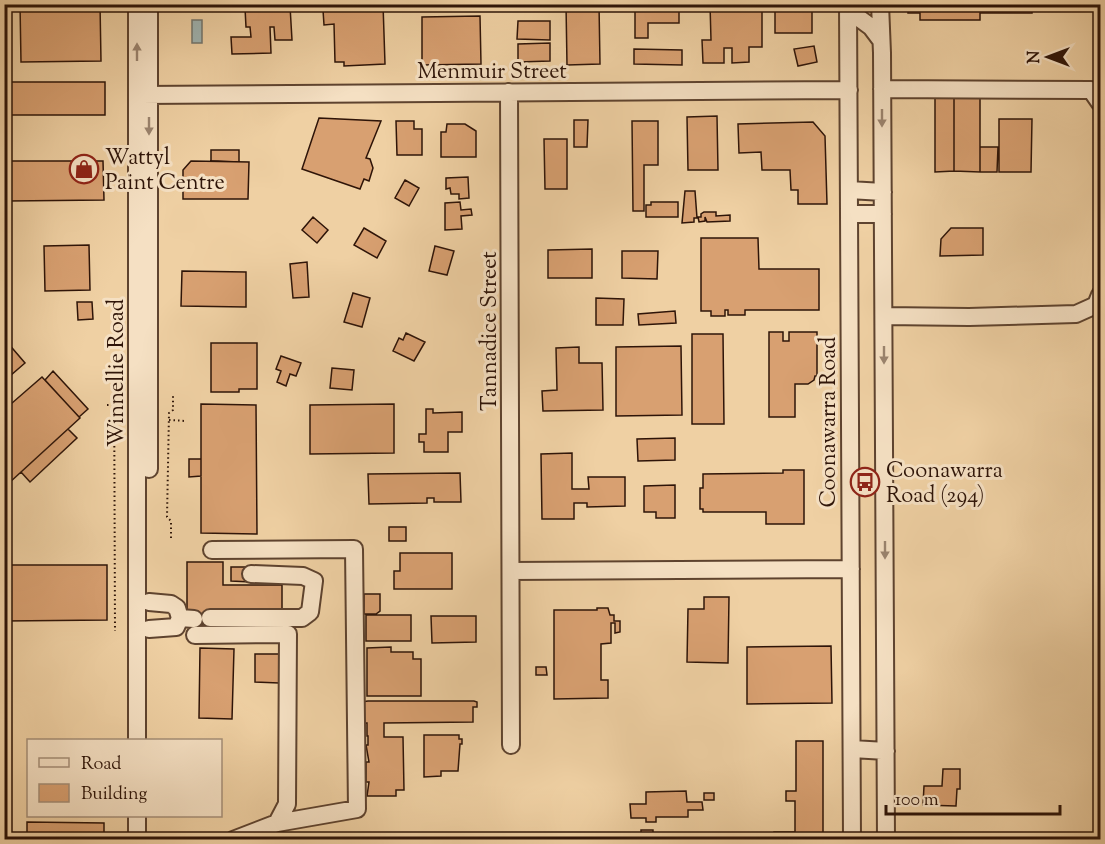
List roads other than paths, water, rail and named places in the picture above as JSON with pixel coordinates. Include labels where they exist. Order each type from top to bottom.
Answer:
[{"type":"street","name":"Winnellie Road","points":[[137,4],[143,95],[149,602],[148,739]]},
{"type":"street","name":"Winnellie Road","points":[[137,739],[143,95],[149,4]]},
{"type":"street","points":[[880,4],[886,840]]},
{"type":"street","points":[[848,7],[871,27],[880,39]]},
{"type":"street","name":"Coonawarra Road","points":[[848,7],[852,840]]},
{"type":"street","points":[[882,88],[1091,90],[1101,103]]},
{"type":"street","name":"Menmuir Street","points":[[143,95],[849,90]]},
{"type":"street","name":"Tannadice Street","points":[[509,92],[511,745]]},
{"type":"street","points":[[849,190],[883,192]]},
{"type":"street","points":[[849,214],[883,214]]},
{"type":"street","points":[[884,316],[969,317],[1076,314],[1096,305],[1101,295]]},
{"type":"street","points":[[212,550],[354,549],[357,809],[277,823],[233,840]]},
{"type":"street","points":[[511,570],[850,569]]},
{"type":"street","points":[[148,629],[195,623],[302,618],[310,612],[314,581],[303,576],[251,574]]},
{"type":"street","points":[[149,602],[171,603],[195,623],[288,633],[287,804],[277,823]]},
{"type":"street","points":[[852,749],[886,751]]},
{"type":"street","points":[[137,817],[137,840]]},
{"type":"street","points":[[148,817],[148,840]]},
{"type":"place","name":"Wattyl Paint Centre","points":[[84,169]]},
{"type":"place","name":"Coonawarra Road (294)","points":[[865,482]]}]
